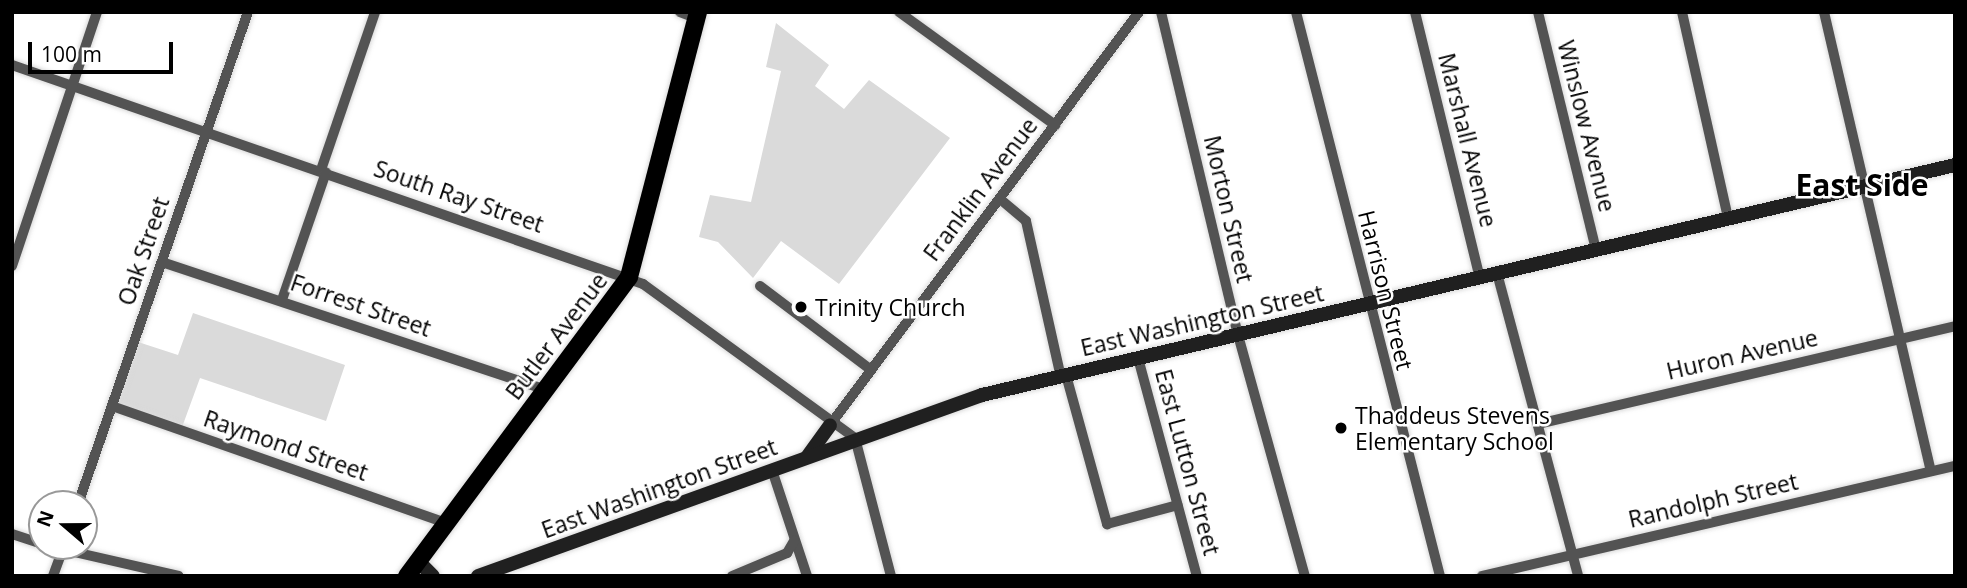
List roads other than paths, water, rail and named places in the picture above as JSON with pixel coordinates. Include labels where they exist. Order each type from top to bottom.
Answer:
[{"type":"main road","name":"Butler Avenue","points":[[407,576],[629,277],[692,14]]},
{"type":"main road","name":"East Washington Street","points":[[478,576],[950,404],[1955,165]]},
{"type":"main road","points":[[807,457],[830,425]]},
{"type":"main road","points":[[418,561],[433,576]]},
{"type":"street","points":[[12,266],[97,12]]},
{"type":"street","name":"Oak Street","points":[[83,490],[248,12]]},
{"type":"street","points":[[282,300],[376,12]]},
{"type":"street","points":[[899,12],[1055,125]]},
{"type":"street","name":"Franklin Avenue","points":[[830,425],[1139,12]]},
{"type":"street","name":"Morton Street","points":[[1161,12],[1238,335],[1305,576]]},
{"type":"street","name":"Harrison Street","points":[[1296,12],[1367,304],[1440,576]]},
{"type":"street","name":"Marshall Avenue","points":[[1415,12],[1480,278]]},
{"type":"street","name":"Winslow Avenue","points":[[1538,12],[1596,250]]},
{"type":"street","points":[[1682,12],[1728,218]]},
{"type":"street","points":[[1824,12],[1931,471]]},
{"type":"street","name":"South Ray Street","points":[[12,65],[629,277],[830,425],[855,438]]},
{"type":"street","points":[[1000,199],[1026,221],[1064,376],[1107,524],[1178,505]]},
{"type":"street","name":"Forrest Street","points":[[162,262],[546,390]]},
{"type":"street","points":[[1497,273],[1578,576]]},
{"type":"street","points":[[760,286],[872,370]]},
{"type":"street","name":"Huron Avenue","points":[[1538,424],[1955,326]]},
{"type":"street","name":"East Lutton Street","points":[[1138,358],[1196,576]]},
{"type":"street","name":"Raymond Street","points":[[112,406],[446,523]]},
{"type":"street","points":[[855,438],[891,576]]},
{"type":"street","name":"Randolph Street","points":[[1482,576],[1955,466]]},
{"type":"street","points":[[772,470],[807,576]]},
{"type":"street","points":[[732,576],[788,553],[794,541]]},
{"type":"street","points":[[98,556],[179,576]]},
{"type":"place","name":"Trinity Church","points":[[801,307]]},
{"type":"place","name":"Thaddeus Stevens Elementary School","points":[[1341,428]]},
{"type":"district","name":"East Side","points":[[1862,185]]}]
